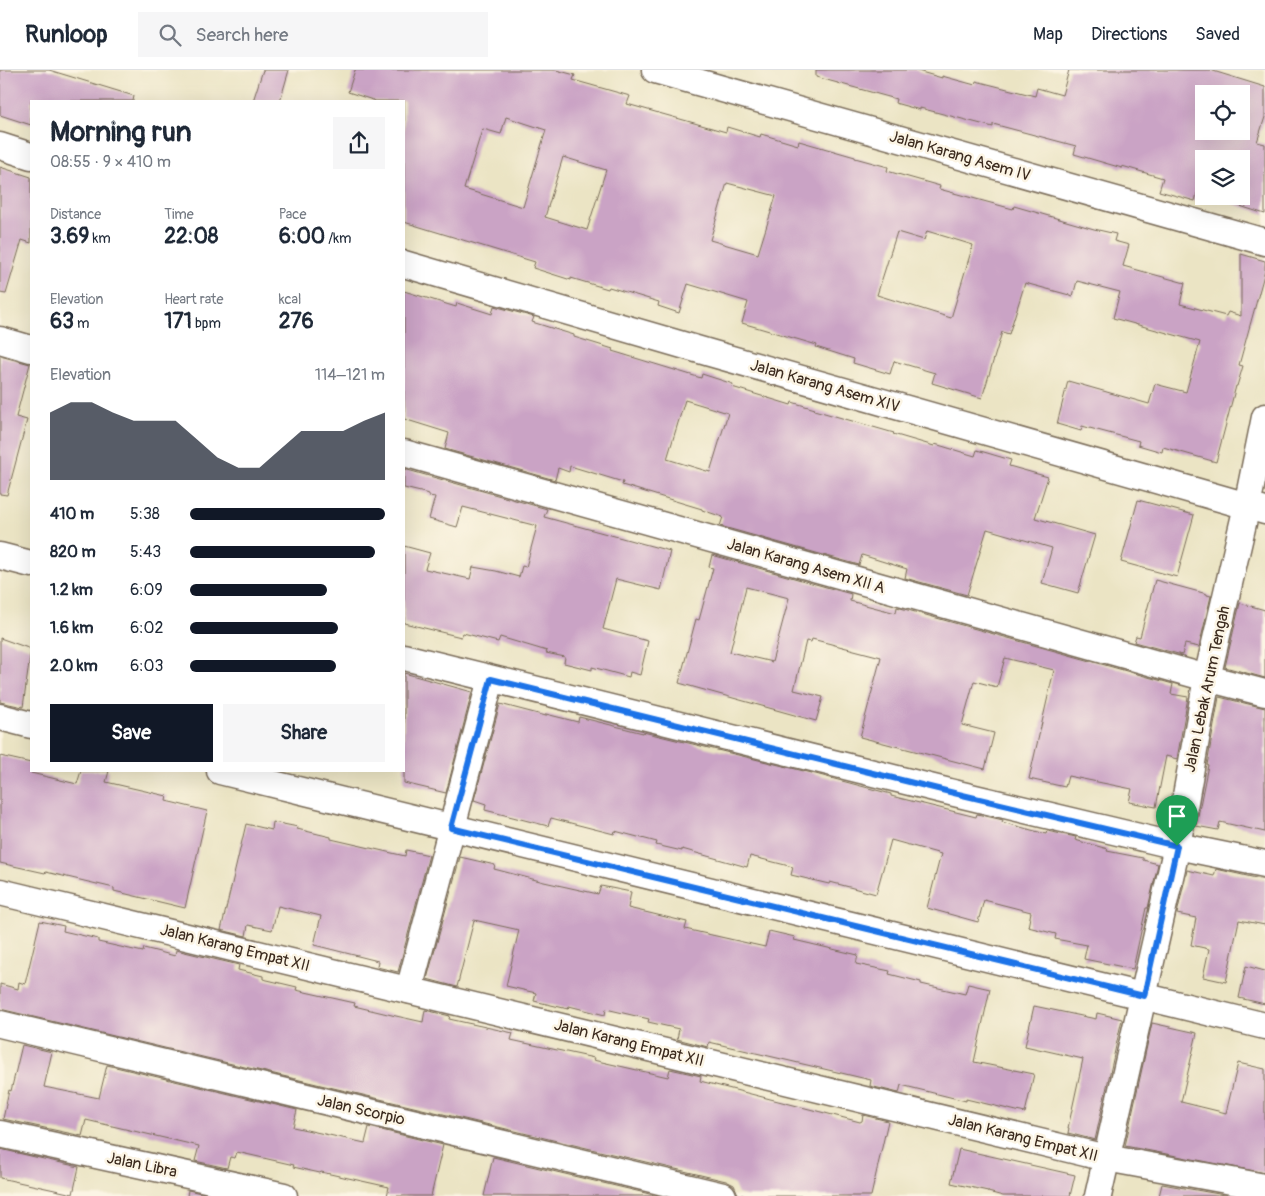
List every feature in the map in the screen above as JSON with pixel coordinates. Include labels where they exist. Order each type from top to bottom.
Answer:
[{"type":"street","name":"Jalan Karang Asem IV","points":[[655,70],[1265,242]]},
{"type":"street","points":[[0,146],[30,156]]},
{"type":"street","name":"Jalan Karang Asem XIV","points":[[405,264],[1256,508]]},
{"type":"street","points":[[0,340],[30,349]]},
{"type":"street","name":"Jalan Lebak Arum Tengah","points":[[1098,1196],[1177,846],[1207,678],[1256,508],[1265,417]]},
{"type":"street","name":"Jalan Karang Asem XII A","points":[[405,453],[1265,693]]},
{"type":"street","points":[[0,556],[30,564]]},
{"type":"street","points":[[405,657],[954,793],[1177,846],[1265,864]]},
{"type":"street","points":[[409,990],[491,679]]},
{"type":"street","points":[[0,718],[30,725]]},
{"type":"street","points":[[224,772],[1265,1026]]},
{"type":"street","name":"Jalan Karang Empat XII","points":[[0,892],[1106,1158],[1259,1186]]},
{"type":"street","name":"Jalan Scorpio","points":[[0,1024],[723,1196]]},
{"type":"street","name":"Jalan Libra","points":[[0,1134],[284,1196]]},
{"type":"building","points":[[0,70],[49,70],[134,96],[133,100],[30,100],[30,125],[0,115]]},
{"type":"building","points":[[263,70],[289,70],[280,100],[253,100]]},
{"type":"building","points":[[355,70],[556,70],[575,75],[573,80],[630,96],[627,104],[726,132],[727,127],[760,137],[761,134],[798,145],[799,141],[888,167],[887,171],[940,186],[939,189],[1013,209],[1014,206],[1116,234],[1114,241],[1129,245],[1123,266],[1185,283],[1180,304],[1226,316],[1228,312],[1241,316],[1241,254],[1265,261],[1265,271],[1239,365],[1243,366],[1216,462],[1163,447],[1162,452],[1138,445],[1139,441],[1082,426],[1081,431],[1057,424],[1068,381],[1149,404],[1155,384],[1186,392],[1200,342],[1113,318],[1120,292],[1077,281],[1073,296],[1025,283],[1009,334],[1002,332],[982,398],[932,383],[935,373],[894,361],[890,374],[853,363],[854,359],[816,347],[817,345],[742,323],[748,302],[688,284],[679,313],[658,306],[659,302],[609,287],[608,289],[571,278],[571,280],[533,268],[535,262],[405,222],[405,100],[373,100],[348,92]],"holes":[[[506,117],[546,130],[523,207],[464,189],[482,130],[501,134]],[[563,157],[606,170],[587,230],[545,217]],[[727,183],[776,196],[758,254],[710,240]],[[927,231],[973,245],[951,318],[877,295],[897,232],[924,240]]]},
{"type":"building","points":[[816,70],[914,70],[975,85],[976,81],[1035,96],[1037,88],[1062,95],[1069,70],[1210,70],[1265,87],[1265,117],[1257,142],[1265,144],[1265,214],[1236,205],[1250,205],[1250,150],[1195,150],[1195,201],[1159,191],[1163,178],[1074,154],[1076,146],[993,124],[993,127],[920,108],[920,110],[895,103],[896,99],[816,77]]},
{"type":"building","points":[[0,167],[30,177],[30,243],[22,240],[6,294],[0,293]]},
{"type":"building","points":[[405,291],[456,307],[457,303],[492,314],[494,306],[534,317],[532,322],[613,349],[612,351],[701,378],[702,374],[733,384],[732,387],[791,405],[792,402],[934,446],[935,444],[975,456],[977,450],[1011,460],[1009,466],[1048,477],[1035,518],[1095,535],[1078,593],[1042,583],[1052,548],[987,529],[967,595],[905,578],[907,569],[862,555],[859,565],[720,526],[723,517],[622,485],[623,482],[570,466],[569,472],[558,468],[555,480],[445,449],[449,433],[405,419]],"holes":[[[685,400],[728,413],[710,472],[667,459]]]},
{"type":"building","points":[[0,356],[30,364],[16,417],[27,420],[7,495],[0,494]]},
{"type":"building","points":[[405,469],[547,509],[544,517],[670,551],[661,590],[616,579],[603,629],[648,641],[640,675],[630,672],[629,677],[592,667],[592,670],[564,663],[565,657],[546,653],[547,651],[500,637],[498,642],[463,633],[461,637],[405,623],[405,546],[430,553],[425,569],[470,579],[473,567],[519,577],[522,566],[526,567],[537,526],[463,507],[457,527],[429,519],[435,497],[429,496],[429,494],[405,488]]},
{"type":"building","points":[[1138,500],[1194,515],[1177,577],[1121,562]]},
{"type":"building","points":[[712,555],[851,594],[850,601],[896,613],[897,607],[1173,684],[1171,694],[1188,697],[1177,759],[1166,756],[1156,807],[1129,802],[1132,789],[1068,776],[1065,787],[1029,779],[1054,670],[1005,658],[997,687],[974,681],[962,725],[994,733],[985,769],[860,737],[881,657],[812,639],[811,642],[806,641],[794,690],[823,697],[816,721],[679,683],[696,619],[699,620],[713,568],[709,567]],"holes":[[[746,587],[789,598],[772,662],[730,652]]]},
{"type":"building","points":[[1155,580],[1211,596],[1199,647],[1185,644],[1182,655],[1134,642],[1136,636],[1140,637]]},
{"type":"building","points":[[1240,603],[1265,610],[1265,678],[1225,667]]},
{"type":"building","points":[[0,638],[30,649],[30,656],[23,707],[0,702]]},
{"type":"building","points":[[405,673],[472,692],[446,793],[404,783]]},
{"type":"building","points":[[1219,697],[1265,708],[1265,832],[1220,822],[1218,830],[1196,826]]},
{"type":"building","points":[[500,704],[578,722],[579,717],[808,772],[891,794],[891,796],[976,817],[977,814],[1003,820],[1002,822],[1046,834],[1047,831],[1076,837],[1075,840],[1108,849],[1107,851],[1143,858],[1143,860],[1158,864],[1133,969],[1084,959],[1087,945],[1055,939],[1056,934],[1028,927],[1031,912],[984,900],[978,922],[927,908],[941,854],[891,840],[876,894],[830,882],[829,884],[791,875],[793,867],[750,856],[747,867],[682,849],[682,851],[656,845],[657,842],[615,831],[614,834],[551,818],[548,826],[485,810],[486,804],[474,800]]},
{"type":"building","points":[[0,756],[30,763],[31,773],[77,784],[81,772],[109,772],[106,782],[167,796],[166,801],[207,811],[185,908],[114,891],[114,888],[0,863]]},
{"type":"building","points":[[273,822],[298,827],[297,829],[331,837],[331,839],[405,856],[406,850],[429,855],[398,972],[377,967],[378,961],[314,945],[321,916],[278,906],[272,930],[248,925],[246,936],[221,930],[246,824],[272,830]]},
{"type":"building","points":[[460,857],[495,865],[494,869],[598,894],[601,886],[631,892],[628,908],[687,922],[685,929],[765,947],[769,931],[795,937],[794,940],[858,955],[856,964],[890,971],[889,974],[921,982],[921,984],[965,994],[968,984],[990,989],[974,1062],[1034,1074],[1025,1113],[901,1085],[899,1093],[870,1086],[871,1080],[709,1042],[708,1047],[677,1039],[679,1029],[648,1022],[649,1019],[606,1009],[605,1015],[569,1006],[568,1009],[534,1001],[536,993],[506,986],[519,930],[474,920],[457,987],[427,979]]},
{"type":"building","points":[[1216,869],[1265,880],[1265,925],[1239,920],[1226,982],[1203,977],[1209,949],[1191,945],[1196,918],[1177,914],[1187,870],[1214,876]]},
{"type":"building","points":[[40,921],[64,926],[63,931],[98,939],[98,942],[143,952],[144,948],[175,956],[176,950],[239,965],[238,970],[263,976],[263,979],[297,987],[296,990],[355,1003],[354,1006],[396,1016],[423,1022],[425,1010],[450,1016],[449,1019],[513,1033],[511,1040],[594,1058],[593,1060],[668,1077],[670,1069],[701,1076],[700,1081],[860,1122],[863,1115],[888,1121],[871,1196],[746,1196],[738,1194],[734,1185],[726,1181],[0,1009],[0,984],[18,989],[19,982],[25,984]]},
{"type":"building","points":[[1246,966],[1265,971],[1265,1004],[1239,998]]},
{"type":"building","points":[[1034,1006],[1096,1019],[1097,1013],[1122,1019],[1095,1140],[1068,1133],[1083,1059],[1025,1046]]},
{"type":"building","points":[[1152,1023],[1197,1033],[1181,1102],[1226,1113],[1238,1063],[1265,1069],[1265,1173],[1125,1146]]},
{"type":"building","points":[[22,1045],[52,1052],[44,1087],[99,1098],[107,1065],[297,1110],[293,1127],[365,1143],[369,1127],[443,1145],[431,1196],[387,1196],[389,1187],[293,1167],[294,1165],[237,1152],[235,1158],[230,1157],[227,1168],[195,1161],[199,1146],[86,1120],[82,1136],[3,1119]]},
{"type":"building","points":[[0,1149],[79,1167],[73,1194],[0,1178]]},
{"type":"building","points":[[959,1149],[1075,1175],[1070,1196],[1003,1196],[951,1183]]},
{"type":"building","points":[[493,1157],[658,1196],[484,1196]]},
{"type":"building","points":[[1162,1184],[1230,1196],[1159,1196]]},
{"type":"building","points":[[188,1190],[214,1196],[187,1196]]},
{"type":"route","points":[[491,679],[1177,846],[1144,996],[451,828],[491,679]]}]
